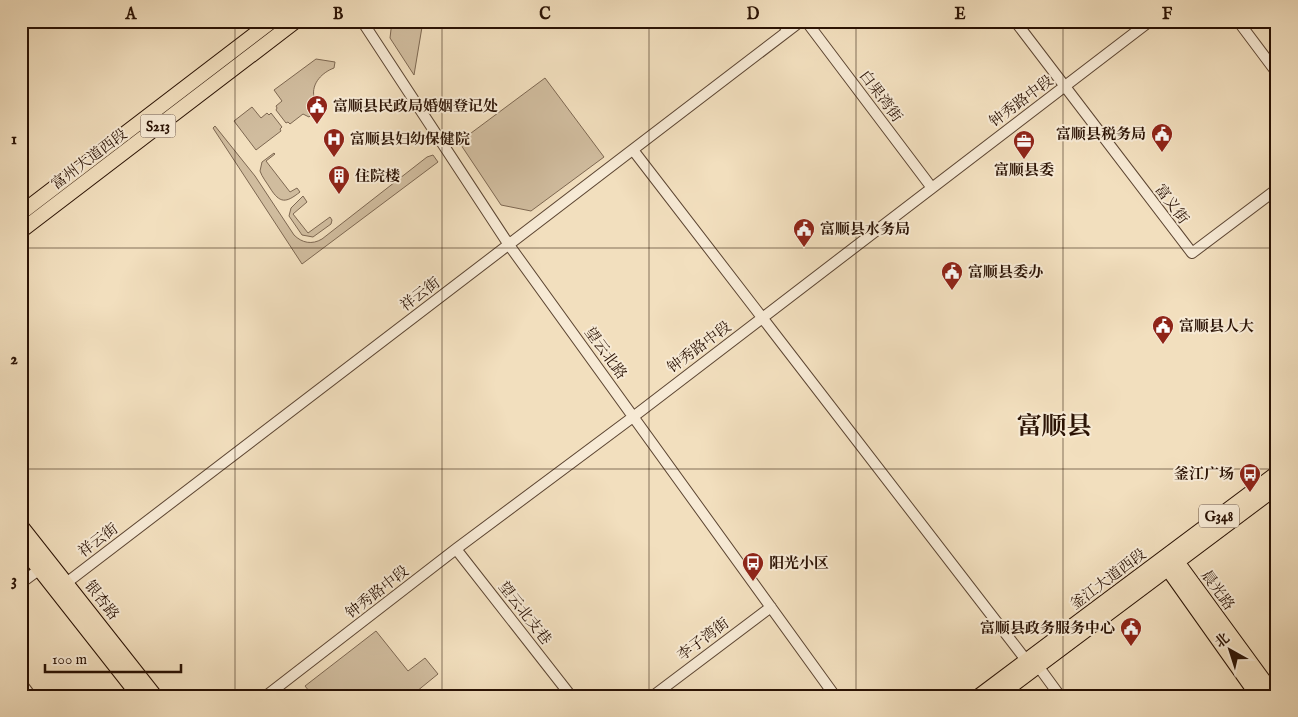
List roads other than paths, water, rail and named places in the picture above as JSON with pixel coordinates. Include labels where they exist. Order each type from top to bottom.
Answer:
[{"type":"main road","name":"富州大道西段","points":[[21,213],[272,21]]},
{"type":"main road","name":"富州大道西段","points":[[21,231],[296,21]]},
{"type":"main road","name":"G348","points":[[1169,561],[1277,473]]},
{"type":"main road","name":"G348","points":[[1169,561],[1277,487]]},
{"type":"main road","name":"银杏路","points":[[21,526],[139,696]]},
{"type":"main road","name":"银杏路","points":[[21,546],[40,568],[62,587],[155,696]]},
{"type":"main road","name":"釜江大道西段","points":[[978,696],[1032,663],[1169,561]]},
{"type":"main road","name":"晨光路","points":[[1169,561],[1258,696]]},
{"type":"main road","name":"晨光路","points":[[1169,561],[1275,696]]},
{"type":"main road","name":"釜江大道西段","points":[[998,696],[1032,663]]},
{"type":"street","name":"望云北路","points":[[362,21],[509,245],[835,696]]},
{"type":"street","points":[[780,21],[788,31]]},
{"type":"street","name":"祥云街","points":[[62,587],[801,21]]},
{"type":"street","name":"白果湾街","points":[[806,21],[932,188]]},
{"type":"street","points":[[1015,21],[1064,87]]},
{"type":"street","name":"钟秀路中段","points":[[266,696],[456,549],[633,417],[1150,21]]},
{"type":"street","points":[[1238,21],[1277,73]]},
{"type":"street","name":"富义街","points":[[1064,87],[1192,253],[1277,189]]},
{"type":"street","points":[[633,150],[762,318],[1032,663],[1060,696]]},
{"type":"street","name":"望云北支巷","points":[[456,549],[571,696]]},
{"type":"street","points":[[21,583],[40,568]]},
{"type":"street","name":"李子湾街","points":[[653,696],[771,607]]},
{"type":"street","points":[[21,684],[31,696]]},
{"type":"place","name":"富顺县民政局婚姻登记处","points":[[317,125]]},
{"type":"place","name":"富顺县税务局","points":[[1162,153]]},
{"type":"place","name":"富顺县妇幼保健院","points":[[334,158]]},
{"type":"place","name":"富顺县委","points":[[1024,160]]},
{"type":"place","name":"住院楼","points":[[339,195]]},
{"type":"place","name":"富顺县水务局","points":[[804,248]]},
{"type":"place","name":"富顺县委办","points":[[952,291]]},
{"type":"place","name":"富顺县人大","points":[[1163,345]]},
{"type":"place","name":"釜江广场","points":[[1250,493]]},
{"type":"place","name":"阳光小区","points":[[753,582]]},
{"type":"place","name":"富顺县政务服务中心","points":[[1131,647]]},
{"type":"district","name":"富顺县","points":[[1054,425]]}]
